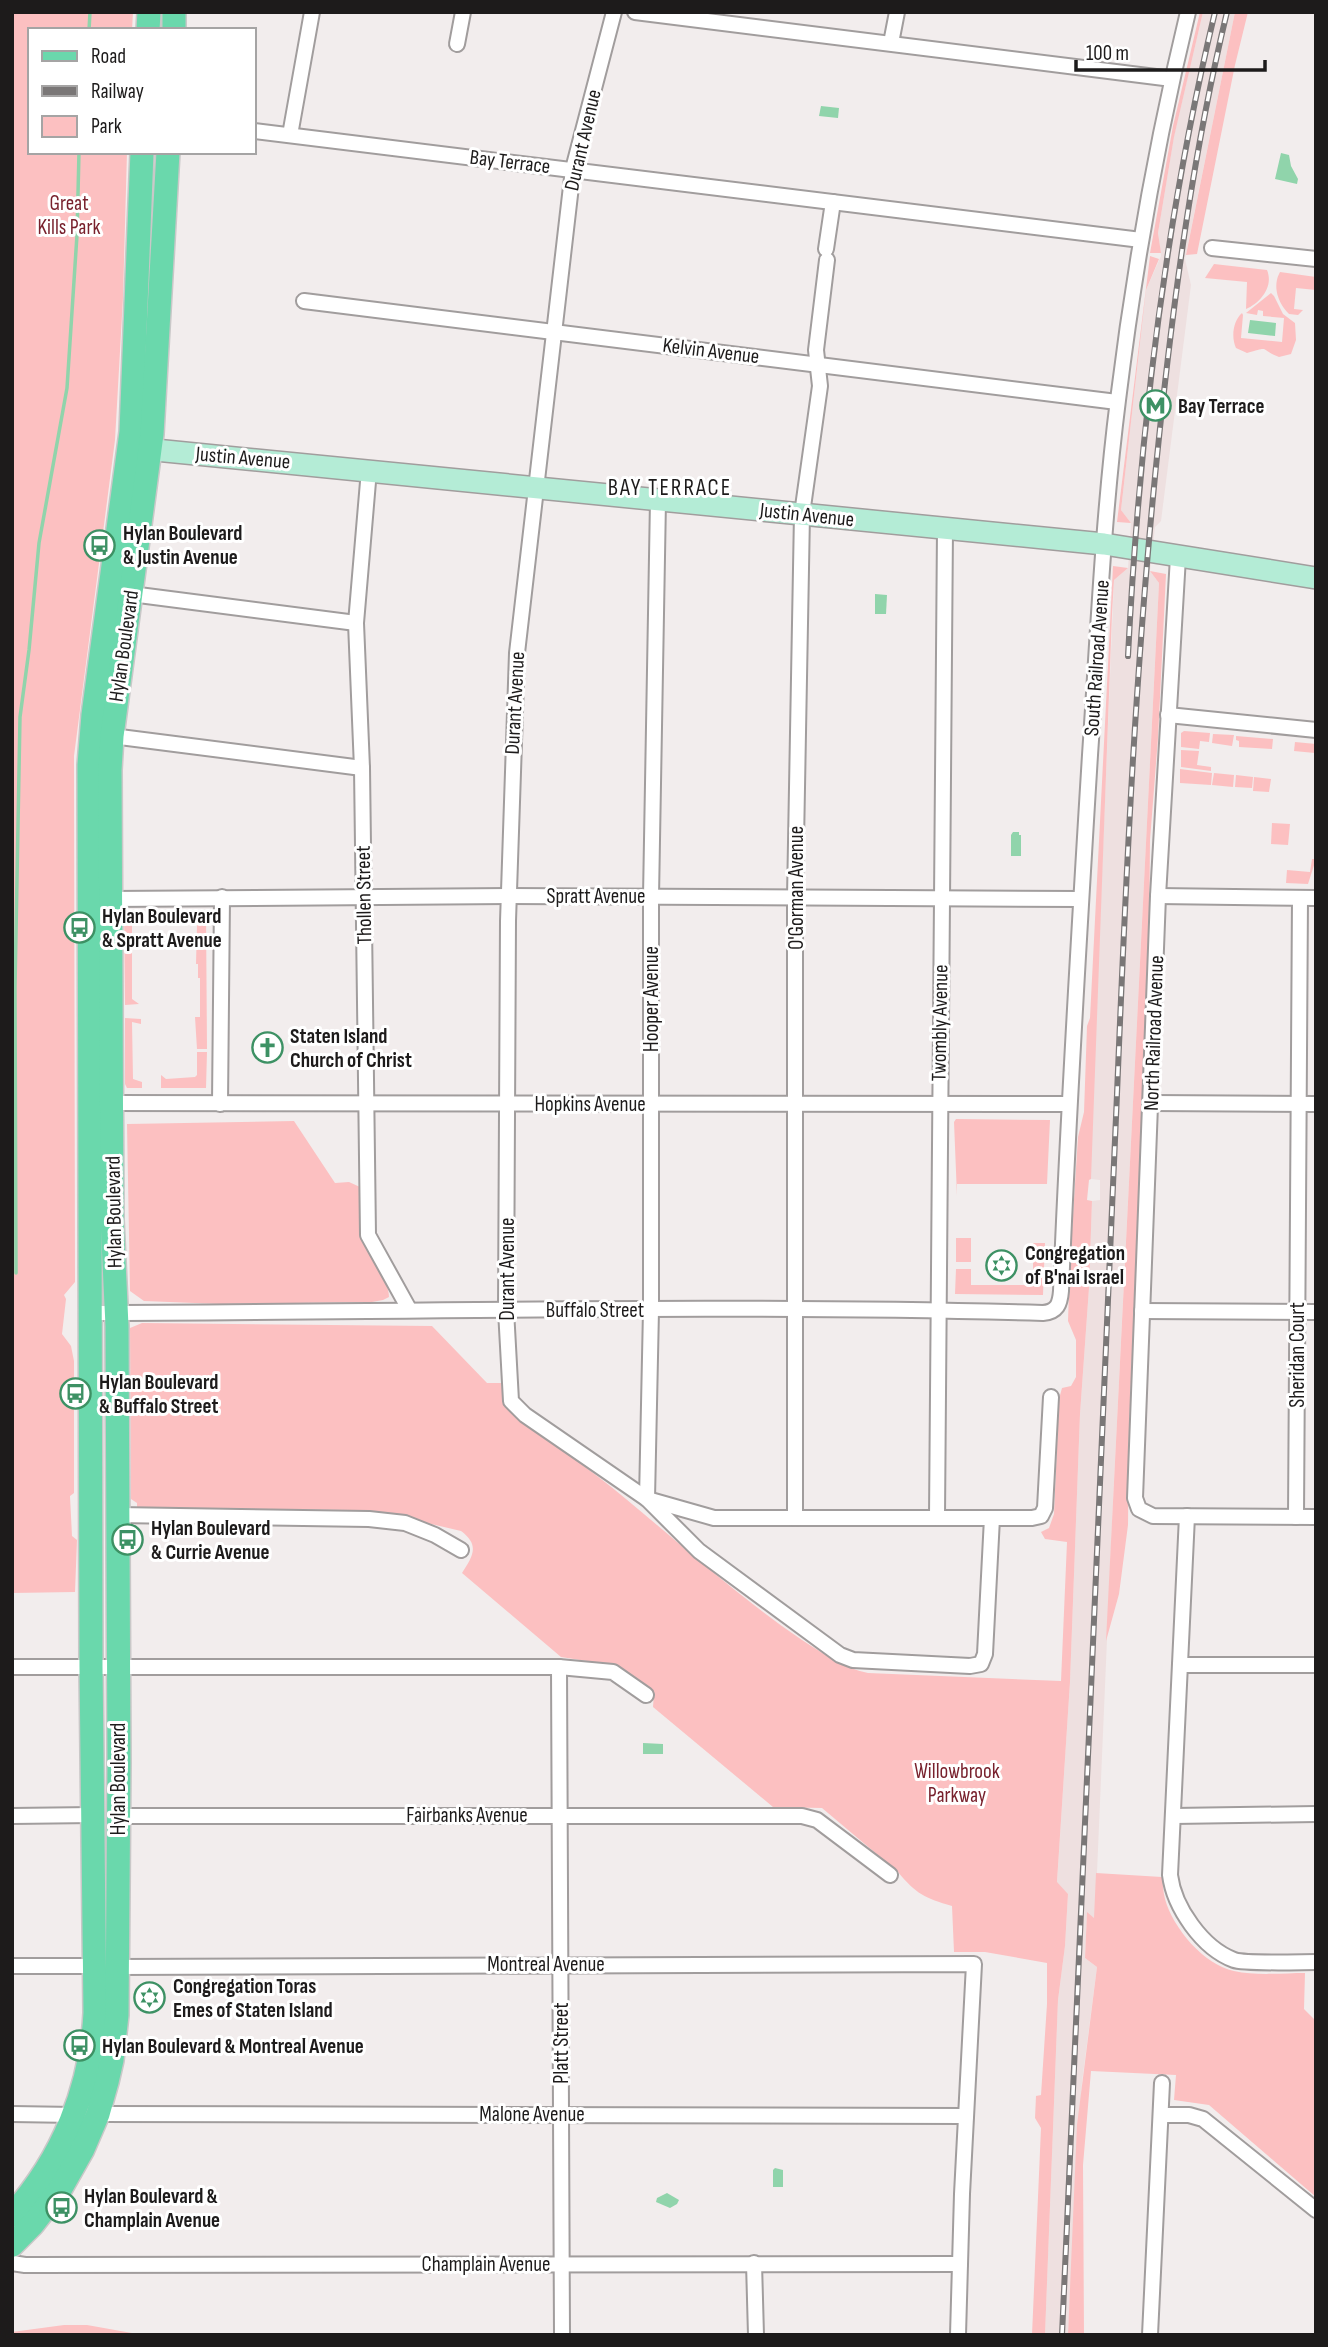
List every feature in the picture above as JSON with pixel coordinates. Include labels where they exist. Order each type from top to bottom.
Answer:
[{"type":"main road","name":"Hylan Boulevard","points":[[12,2215],[107,2082],[115,2037],[94,1815],[91,1667],[89,747],[140,448],[135,353],[142,154]]},
{"type":"main road","name":"Hylan Boulevard","points":[[107,1967],[117,1816],[118,1667],[117,1313],[112,1219],[112,736],[131,594],[140,448],[167,154]]},
{"type":"main road","name":"Hylan Boulevard","points":[[12,2245],[33,2224],[61,2188],[83,2149],[86,2115]]},
{"type":"street","points":[[290,135],[312,12]]},
{"type":"street","points":[[457,44],[463,12]]},
{"type":"street","name":"Durant Avenue","points":[[614,12],[573,169],[517,653],[509,896],[506,1310],[511,1401],[525,1415],[647,1499]]},
{"type":"street","points":[[635,12],[1172,79]]},
{"type":"street","points":[[891,43],[897,12]]},
{"type":"street","name":"South Railroad Avenue","points":[[1056,1308],[1060,1298],[1069,1104],[1104,544],[1117,402],[1141,240],[1172,79],[1188,12]]},
{"type":"street","name":"Bay Terrace","points":[[256,131],[1141,240]]},
{"type":"street","name":"O'Gorman Avenue","points":[[794,1518],[795,897],[802,514],[820,386],[816,350],[833,202]]},
{"type":"street","points":[[1212,248],[1316,260]]},
{"type":"street","name":"Kelvin Avenue","points":[[304,301],[1117,402]]},
{"type":"street","name":"Justin Avenue","points":[[140,448],[1104,544],[1316,578]]},
{"type":"street","name":"Thollen Street","points":[[369,470],[356,623],[362,768],[368,1235],[409,1309]]},
{"type":"street","name":"Hooper Avenue","points":[[647,1499],[651,1310],[651,897],[657,500]]},
{"type":"street","name":"Twombly Avenue","points":[[937,1517],[945,529]]},
{"type":"street","name":"North Railroad Avenue","points":[[1178,556],[1158,896],[1135,1498],[1139,1509],[1153,1516],[1187,1516]]},
{"type":"street","points":[[131,594],[356,623]]},
{"type":"street","points":[[1168,715],[1316,730]]},
{"type":"street","points":[[112,736],[362,768]]},
{"type":"street","name":"Spratt Avenue","points":[[111,899],[509,896],[1081,899]]},
{"type":"street","points":[[1158,896],[1316,898]]},
{"type":"street","points":[[220,1104],[222,897]]},
{"type":"street","name":"Sheridan Court","points":[[1296,1517],[1300,898]]},
{"type":"street","points":[[1151,1102],[1316,1104]]},
{"type":"street","name":"Hopkins Avenue","points":[[112,1103],[1069,1104]]},
{"type":"street","name":"Buffalo Street","points":[[90,1313],[409,1309],[938,1310],[1043,1313],[1056,1308]]},
{"type":"street","points":[[1142,1311],[1316,1312]]},
{"type":"street","points":[[647,1499],[714,1518],[1041,1516],[1045,1508],[1051,1398]]},
{"type":"street","points":[[647,1499],[699,1551],[840,1655],[853,1660],[970,1666],[981,1664],[985,1654],[992,1518]]},
{"type":"street","points":[[118,1516],[369,1519],[405,1523],[435,1535],[461,1550]]},
{"type":"street","points":[[1312,1962],[1234,1960],[1204,1938],[1191,1924],[1180,1909],[1170,1875],[1187,1516],[1316,1517]]},
{"type":"street","points":[[1180,1665],[1316,1665]]},
{"type":"street","points":[[12,1667],[559,1667],[614,1672],[646,1695]]},
{"type":"street","name":"Platt Street","points":[[559,1667],[562,2335]]},
{"type":"street","points":[[1174,1816],[1316,1814]]},
{"type":"street","points":[[12,1816],[94,1815]]},
{"type":"street","name":"Fairbanks Avenue","points":[[117,1816],[802,1816],[817,1820],[890,1875]]},
{"type":"street","name":"Montreal Avenue","points":[[12,1966],[974,1964],[966,2116]]},
{"type":"street","points":[[1150,2335],[1162,2083]]},
{"type":"street","name":"Malone Avenue","points":[[12,2114],[966,2116]]},
{"type":"street","points":[[1161,2115],[1189,2115],[1203,2119],[1316,2210]]},
{"type":"street","points":[[958,2335],[966,2116]]},
{"type":"street","name":"Champlain Avenue","points":[[12,2263],[960,2264]]},
{"type":"street","points":[[754,2263],[755,2335]]},
{"type":"shaded area","points":[[1203,12],[1235,12],[1185,259],[1191,285],[1161,521],[1155,527],[1150,571],[1159,583],[1095,1919],[1087,1913],[1085,1958],[1097,1967],[1082,2082],[1068,2335],[1045,2335],[1058,2000],[1068,1894],[1057,1883],[1070,1682],[1080,1414],[1092,1201],[1100,1200],[1100,1180],[1091,1179],[1091,1140],[1114,580],[1128,568],[1131,523],[1121,510],[1146,290],[1161,256],[1158,233],[1174,136]]},
{"type":"shaded area","points":[[821,106],[839,108],[838,118],[819,116]]},
{"type":"shaded area","points":[[1281,153],[1289,155],[1298,179],[1297,184],[1275,179]]},
{"type":"shaded area","points":[[1250,320],[1276,323],[1275,336],[1248,333]]},
{"type":"shaded area","points":[[875,594],[887,595],[886,614],[875,614]]},
{"type":"shaded area","points":[[1013,832],[1019,832],[1021,835],[1021,856],[1011,856]]},
{"type":"shaded area","points":[[643,1743],[663,1744],[663,1754],[643,1754]]},
{"type":"shaded area","points":[[775,2168],[783,2170],[783,2187],[773,2187]]},
{"type":"shaded area","points":[[166,2191],[166,2201],[147,2202],[147,2192]]},
{"type":"shaded area","points":[[667,2193],[679,2200],[670,2208],[656,2202],[657,2198]]},
{"type":"green space","name":"Great Kills Park","points":[[12,12],[133,12],[132,28],[28,28],[28,154],[127,154],[115,440],[74,756],[75,1282],[64,1295],[66,1299],[62,1334],[71,1346],[74,1361],[74,1493],[70,1496],[72,1536],[77,1540],[75,1592],[12,1593]]},
{"type":"green space","points":[[1200,12],[1203,12],[1174,137],[1158,233],[1161,253],[1150,253],[1173,126]]},
{"type":"green space","points":[[1235,12],[1248,12],[1197,254],[1186,255]]},
{"type":"green space","points":[[1150,256],[1159,259],[1146,290],[1121,510],[1131,523],[1117,522]]},
{"type":"green space","points":[[1214,264],[1267,270],[1269,282],[1264,294],[1246,309],[1247,282],[1205,278]]},
{"type":"green space","points":[[1280,272],[1316,277],[1316,290],[1296,288],[1294,309],[1303,310],[1298,315],[1289,314],[1279,300],[1276,283]]},
{"type":"green space","points":[[1271,293],[1283,314],[1295,323],[1296,340],[1291,354],[1279,357],[1264,349],[1247,353],[1236,348],[1234,329],[1242,313],[1241,338],[1282,342],[1284,318],[1263,316],[1263,311],[1258,310],[1257,315],[1246,313]]},
{"type":"green space","name":"Willowbrook Parkway","points":[[1113,566],[1128,568],[1114,580],[1112,614],[1091,1179],[1087,1200],[1092,1201],[1089,1288],[1080,1414],[1070,1682],[1057,1882],[1068,1894],[1058,2000],[1045,2335],[1032,2335],[1041,2128],[1035,2118],[1036,2096],[1041,2095],[1047,1963],[985,1952],[954,1952],[952,1906],[928,1898],[916,1890],[822,1808],[773,1807],[653,1707],[654,1693],[619,1666],[561,1657],[462,1573],[473,1546],[461,1531],[393,1515],[351,1510],[137,1508],[137,1503],[131,1499],[130,1328],[142,1323],[432,1326],[487,1383],[501,1383],[504,1400],[511,1411],[612,1488],[756,1607],[834,1660],[868,1673],[1061,1681],[1067,1542],[1045,1539],[1041,1532],[1049,1528],[1054,1514],[1059,1399],[1062,1388],[1071,1386],[1076,1377],[1076,1340],[1068,1321],[1070,1262],[1078,1137],[1084,1112],[1087,1026],[1090,1018]]},
{"type":"green space","points":[[1150,571],[1166,574],[1150,840],[1149,941],[1129,1430],[1128,1525],[1119,1594],[1106,1641],[1159,583]]},
{"type":"green space","points":[[1181,733],[1210,733],[1209,742],[1200,741],[1199,749],[1181,747]]},
{"type":"green space","points":[[1213,734],[1234,735],[1232,746],[1212,743]]},
{"type":"green space","points":[[1236,736],[1273,739],[1272,749],[1239,747]]},
{"type":"green space","points":[[1295,742],[1316,744],[1315,753],[1294,751]]},
{"type":"green space","points":[[1181,750],[1199,751],[1197,765],[1211,767],[1211,771],[1181,767]]},
{"type":"green space","points":[[1180,769],[1212,773],[1211,785],[1180,783]]},
{"type":"green space","points":[[1214,773],[1234,775],[1233,787],[1212,785]]},
{"type":"green space","points":[[1236,775],[1253,777],[1252,788],[1235,787]]},
{"type":"green space","points":[[1254,777],[1271,779],[1269,792],[1253,791]]},
{"type":"green space","points":[[1272,823],[1290,824],[1288,845],[1271,844]]},
{"type":"green space","points":[[1312,859],[1316,859],[1308,884],[1286,883],[1287,870],[1310,872]]},
{"type":"green space","points":[[124,912],[144,912],[143,921],[132,918],[132,999],[139,1004],[125,1005]]},
{"type":"green space","points":[[158,912],[183,912],[182,924],[158,924]]},
{"type":"green space","points":[[185,912],[206,912],[207,1049],[197,1049],[195,1017],[200,1017],[200,978],[196,964],[197,925],[185,924]]},
{"type":"green space","points":[[125,1018],[141,1019],[141,1024],[132,1022],[133,1079],[142,1082],[142,1088],[127,1088],[125,1084]]},
{"type":"green space","points":[[197,1052],[207,1052],[206,1088],[161,1088],[161,1075],[166,1079],[197,1075]]},
{"type":"green space","points":[[956,1119],[1050,1120],[1047,1184],[957,1184],[957,1196]]},
{"type":"green space","points":[[294,1121],[335,1183],[349,1182],[360,1187],[364,1245],[385,1282],[389,1297],[372,1302],[220,1304],[144,1301],[130,1291],[127,1124]]},
{"type":"green space","points":[[956,1238],[971,1238],[971,1262],[956,1262]]},
{"type":"green space","points":[[1033,1243],[1045,1243],[1043,1295],[955,1294],[956,1269],[971,1269],[971,1285],[1033,1285]]},
{"type":"green space","points":[[1096,1873],[1162,1877],[1169,1910],[1182,1933],[1201,1953],[1223,1967],[1251,1973],[1305,1973],[1304,2009],[1316,2021],[1316,2197],[1209,2105],[1174,2100],[1176,2075],[1091,2071],[1083,2165],[1084,2335],[1068,2335],[1077,2125],[1097,1967],[1085,1958],[1087,1912],[1094,1918]]},
{"type":"green space","points":[[64,2325],[87,2325],[143,2335],[12,2335],[12,2332]]},
{"type":"waterway","points":[[89,28],[90,12]]},
{"type":"waterway","points":[[16,1273],[15,987],[20,717],[39,543],[67,388],[77,235],[79,154]]},
{"type":"railway","points":[[1128,656],[1139,494],[1156,332],[1181,172],[1215,12]]},
{"type":"railway","points":[[1062,2335],[1124,928],[1138,678],[1152,511],[1179,271],[1195,167],[1227,12]]},
{"type":"place","name":"Bay Terrace","points":[[1155,406]]},
{"type":"place","name":"Hylan Boulevard & Justin Avenue","points":[[100,545]]},
{"type":"place","name":"Hylan Boulevard & Spratt Avenue","points":[[79,928]]},
{"type":"place","name":"Staten Island Church of Christ","points":[[267,1048]]},
{"type":"place","name":"Congregation of B'nai Israel","points":[[1002,1265]]},
{"type":"place","name":"Hylan Boulevard & Buffalo Street","points":[[76,1394]]},
{"type":"place","name":"Hylan Boulevard & Currie Avenue","points":[[128,1540]]},
{"type":"place","name":"Congregation Toras Emes of Staten Island","points":[[150,1998]]},
{"type":"place","name":"Hylan Boulevard & Montreal Avenue","points":[[79,2046]]},
{"type":"place","name":"Hylan Boulevard & Champlain Avenue","points":[[61,2208]]},
{"type":"district","name":"BAY TERRACE","points":[[670,488]]}]
